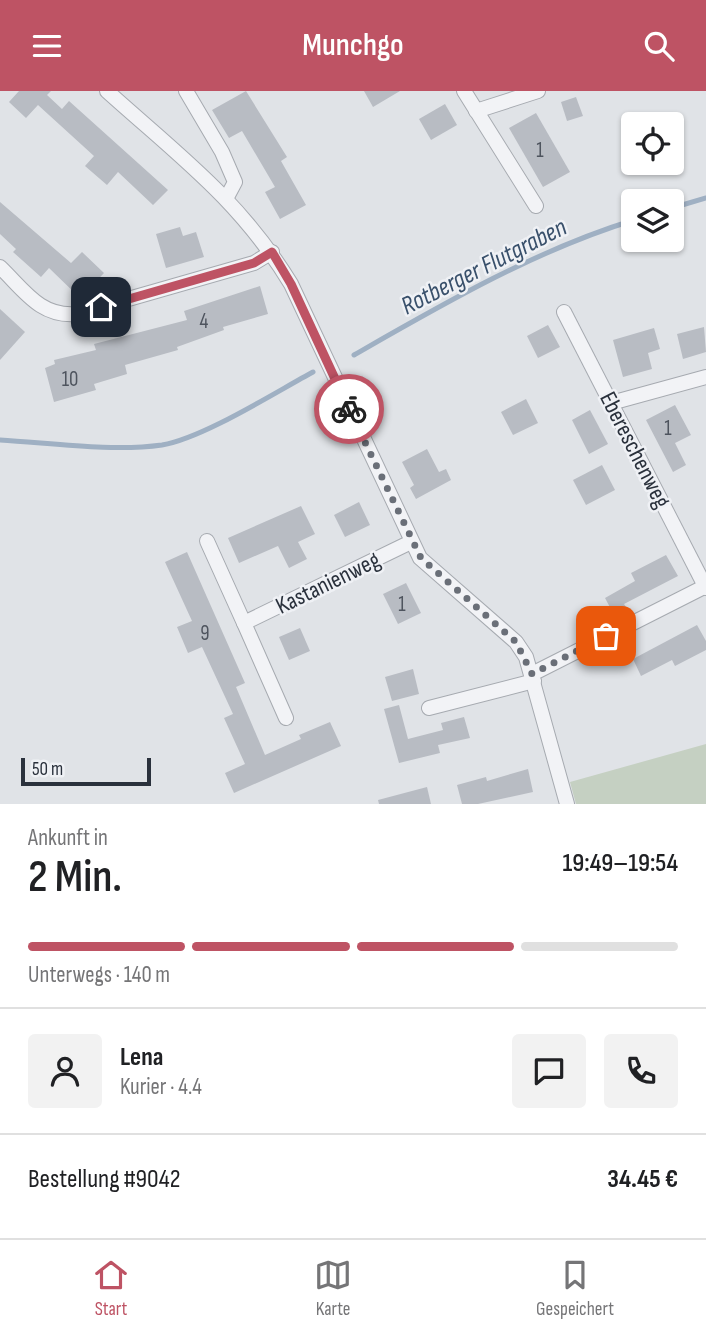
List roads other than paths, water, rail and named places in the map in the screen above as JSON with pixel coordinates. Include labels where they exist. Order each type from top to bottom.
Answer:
[{"type":"street","points":[[107,91],[227,197],[272,252],[291,284],[411,542],[434,571],[516,642],[533,677],[561,803]]},
{"type":"street","points":[[186,91],[222,152],[235,182],[227,197]]},
{"type":"street","points":[[464,91],[536,206]]},
{"type":"street","points":[[476,111],[538,91]]},
{"type":"street","points":[[0,267],[41,306],[58,316],[76,314],[254,263],[272,252]]},
{"type":"street","name":"Ebereschenweg","points":[[564,312],[706,587]]},
{"type":"street","points":[[611,403],[706,377]]},
{"type":"street","points":[[207,541],[286,718]]},
{"type":"street","name":"Kastanienweg","points":[[244,623],[411,542]]},
{"type":"street","points":[[429,708],[533,677],[706,587]]},
{"type":"waterway","name":"Rotberger Flutgraben","points":[[684,204],[706,198]]},
{"type":"waterway","name":"Rotberger Flutgraben","points":[[354,355],[526,262],[621,224]]},
{"type":"waterway","name":"Rotberger Flutgraben","points":[[0,440],[102,447],[162,445],[179,441],[218,424],[313,372]]}]
